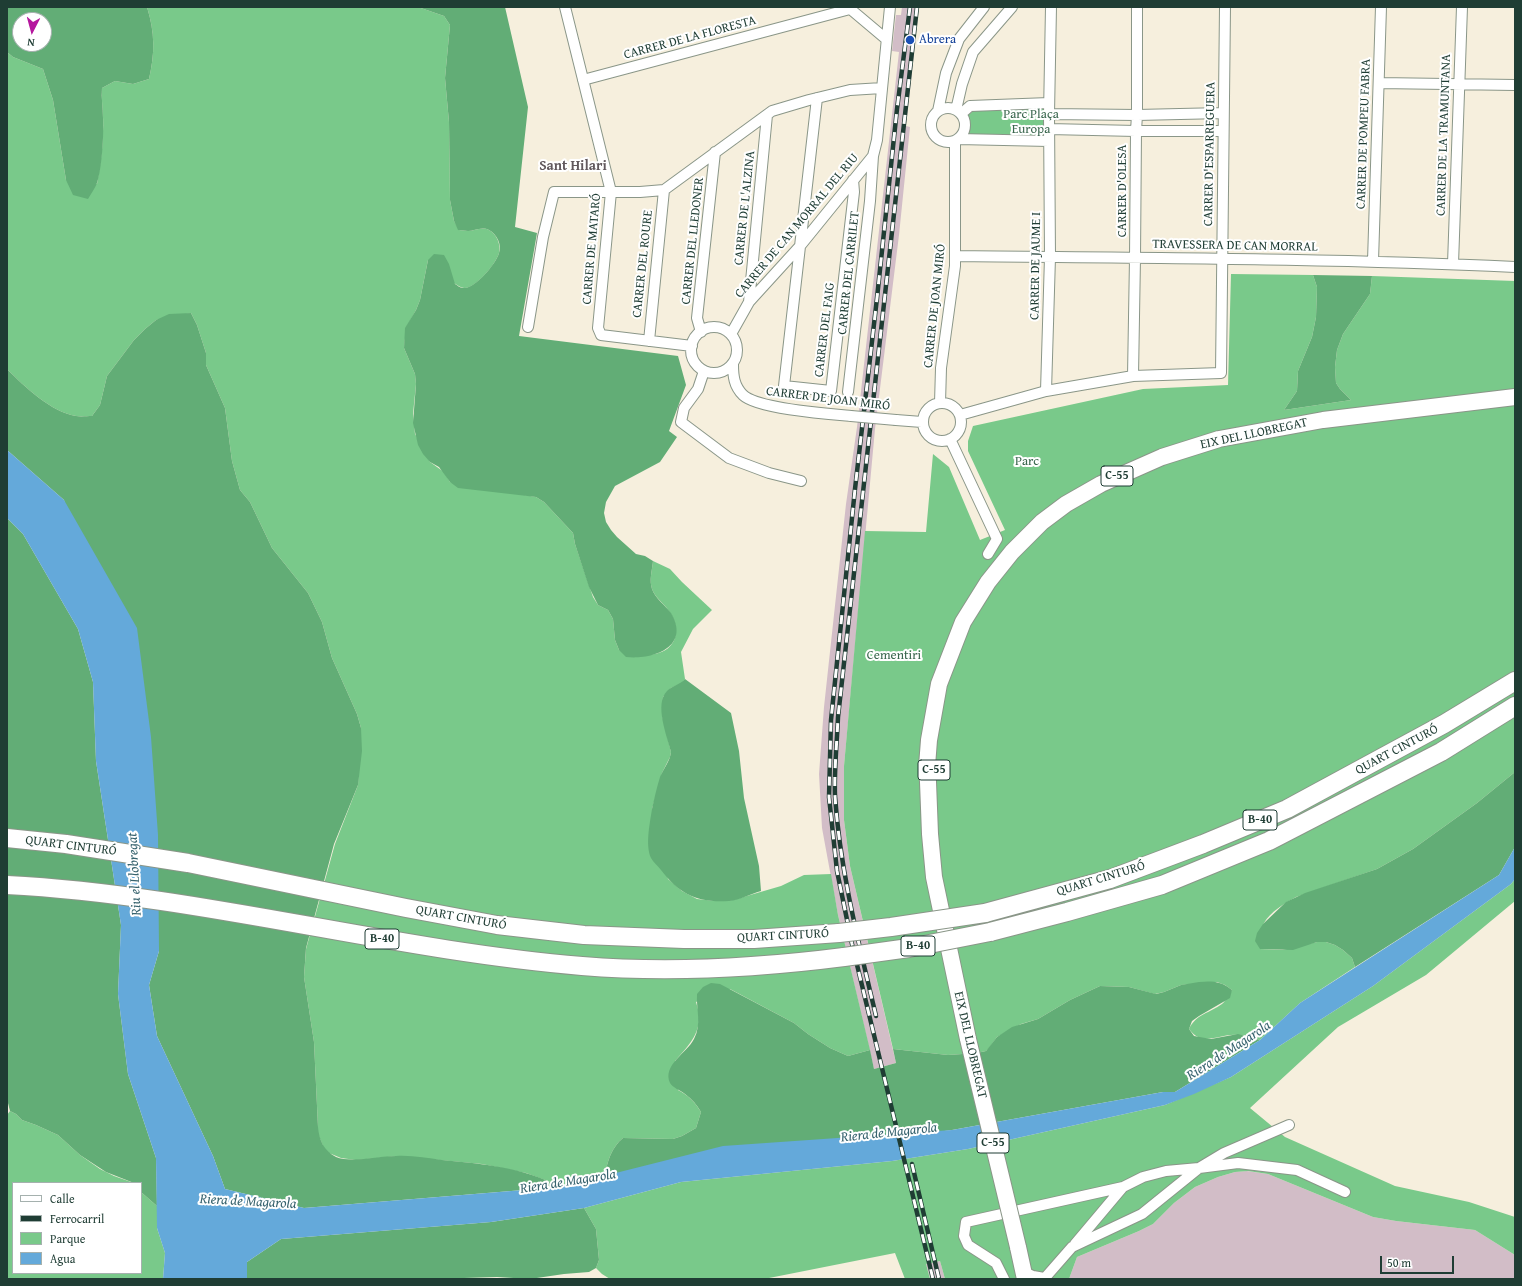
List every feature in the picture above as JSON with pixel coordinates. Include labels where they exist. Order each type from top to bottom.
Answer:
[{"type":"highway","name":"EIX DEL LLOBREGAT","points":[[1025,1277],[968,1039],[934,877],[930,834],[927,766],[929,740],[939,684],[963,622],[988,582],[1012,552],[1042,522],[1066,504],[1100,484],[1155,460],[1219,439],[1323,420],[1515,397]]},
{"type":"highway","name":"EIX DEL LLOBREGAT","points":[[930,808],[940,726],[954,667],[963,644],[989,595],[1015,562],[1032,544],[1067,515],[1097,497],[1148,471],[1182,458],[1211,450],[1272,437],[1378,421],[1446,414],[1515,404]]},
{"type":"highway","name":"QUART CINTURÓ","points":[[7,838],[103,849],[188,863],[406,908],[497,925],[584,935],[754,940],[839,933],[985,913],[1110,879],[1203,844],[1287,809],[1444,724],[1515,681]]},
{"type":"highway","name":"QUART CINTURÓ","points":[[7,885],[72,889],[124,895],[415,945],[537,962],[584,966],[676,969],[759,966],[844,957],[909,948],[990,932],[1068,912],[1162,884],[1269,841],[1441,752],[1515,706]]},
{"type":"street","name":"CARRER DE MATARÓ","points":[[565,7],[611,192],[598,328],[601,335],[692,346]]},
{"type":"street","name":"CARRER DEL CARRILET","points":[[848,392],[869,208],[873,156],[877,140],[890,7]]},
{"type":"street","points":[[984,7],[975,12],[959,39],[946,73],[938,111],[931,120],[932,131],[944,142],[956,140],[1049,141]]},
{"type":"street","points":[[956,140],[964,130],[965,124],[958,112],[962,84],[973,52],[1012,7]]},
{"type":"street","points":[[938,111],[946,108],[958,112],[970,106],[1049,103],[1051,7]]},
{"type":"street","name":"CARRER D'OLESA","points":[[1133,376],[1136,258],[1137,7]]},
{"type":"street","name":"CARRER D'ESPARREGUERA","points":[[1133,376],[1221,374],[1225,7]]},
{"type":"street","name":"CARRER DE POMPEU FABRA","points":[[1373,261],[1381,7]]},
{"type":"street","name":"CARRER DE LA TRAMUNTANA","points":[[1453,264],[1462,7]]},
{"type":"street","name":"CARRER DE LA FLORESTA","points":[[583,80],[849,8]]},
{"type":"street","points":[[849,8],[886,39]]},
{"type":"street","points":[[1378,83],[1515,85]]},
{"type":"street","points":[[528,327],[543,237],[554,192],[664,190],[772,112],[817,98],[850,90],[882,88]]},
{"type":"street","points":[[800,246],[817,98]]},
{"type":"street","name":"CARRER DE JAUME I","points":[[1046,391],[1050,257],[1049,103]]},
{"type":"street","points":[[1049,114],[1137,115],[1223,113]]},
{"type":"street","name":"CARRER DE L'ALZINA","points":[[749,302],[767,115]]},
{"type":"street","points":[[1049,129],[1223,131]]},
{"type":"street","name":"CARRER DE JOAN MIRÓ","points":[[940,403],[941,368],[955,256],[956,140]]},
{"type":"street","name":"CARRER DEL LLEDONER","points":[[701,332],[697,318],[715,152]]},
{"type":"street","name":"CARRER DE CAN MORRAL DEL RIU","points":[[731,334],[749,302],[800,246],[873,156]]},
{"type":"street","name":"CARRER DEL FAIG","points":[[800,246],[784,386],[831,391],[854,192],[853,180]]},
{"type":"street","name":"CARRER DEL ROURE","points":[[649,341],[664,190]]},
{"type":"street","name":"TRAVESSERA DE CAN MORRAL","points":[[955,256],[1222,258],[1373,261],[1515,267]]},
{"type":"street","points":[[716,327],[731,334],[737,348],[737,356],[733,364],[723,372],[710,373],[698,367],[691,353],[695,338],[701,332],[708,328],[716,327]]},
{"type":"street","name":"CARRER DE JOAN MIRÓ","points":[[733,364],[734,381],[743,395],[756,402],[819,413],[922,422]]},
{"type":"street","points":[[704,371],[698,389],[684,408],[681,422],[729,458],[769,473],[801,481]]},
{"type":"street","points":[[960,415],[1046,391],[1133,376]]},
{"type":"street","points":[[940,403],[948,404],[960,415],[960,429],[950,439],[944,441],[936,440],[930,437],[924,429],[922,422],[924,414],[928,408],[940,403]]},
{"type":"street","points":[[950,439],[997,539],[988,554]]},
{"type":"street","points":[[1072,1247],[1142,1214],[1199,1168],[1224,1153],[1289,1125]]},
{"type":"street","points":[[1004,1279],[996,1263],[968,1245],[964,1236],[966,1222],[1123,1187],[1143,1177],[1166,1171],[1238,1163],[1297,1170],[1345,1192]]},
{"type":"street","points":[[1025,1277],[1033,1276],[1044,1279],[1123,1187]]},
{"type":"shaded area","points":[[902,7],[919,7],[906,126],[910,127],[899,235],[875,429],[844,766],[844,820],[850,866],[896,1063],[874,1069],[838,915],[822,828],[819,774],[824,707],[846,504],[857,427],[899,52],[892,51],[896,15],[901,15]]},
{"type":"shaded area","points":[[1247,1171],[1268,1174],[1373,1217],[1475,1230],[1515,1255],[1515,1279],[1069,1279],[1077,1257],[1153,1224],[1174,1203],[1195,1187],[1218,1177],[1235,1172]]},
{"type":"shaded area","points":[[940,1261],[945,1279],[930,1279],[926,1264]]},
{"type":"green space","points":[[7,7],[147,7],[153,34],[153,52],[149,79],[133,84],[115,81],[102,88],[103,133],[99,177],[88,199],[73,195],[66,180],[53,100],[43,69],[13,57],[7,52]]},
{"type":"green space","points":[[147,7],[418,7],[444,16],[450,25],[445,78],[449,122],[450,200],[454,221],[459,230],[468,231],[484,228],[492,232],[499,243],[499,253],[490,269],[479,280],[469,287],[464,288],[450,280],[428,260],[420,300],[406,328],[404,348],[415,374],[416,384],[413,414],[415,434],[430,462],[444,472],[450,482],[536,497],[544,502],[573,533],[575,544],[593,597],[598,605],[608,610],[613,619],[615,640],[619,650],[643,654],[655,654],[668,648],[675,639],[676,627],[674,620],[651,586],[653,561],[670,569],[712,610],[693,629],[681,652],[685,679],[682,683],[671,688],[663,697],[662,715],[671,752],[662,773],[652,809],[668,879],[682,891],[697,899],[715,901],[733,900],[781,886],[804,875],[831,874],[838,915],[870,1050],[848,1056],[830,1048],[794,1023],[730,989],[696,1002],[699,1020],[698,1028],[687,1048],[675,1061],[678,1090],[691,1099],[701,1112],[696,1128],[673,1139],[623,1138],[611,1155],[605,1176],[560,1187],[526,1173],[482,1164],[398,1156],[356,1160],[341,1158],[329,1153],[324,1148],[318,1134],[314,1042],[304,977],[306,949],[335,844],[358,785],[361,728],[357,714],[332,658],[322,622],[308,593],[272,548],[250,502],[240,490],[232,461],[225,408],[206,365],[206,353],[197,325],[191,313],[156,320],[134,340],[107,376],[100,405],[92,416],[76,416],[57,410],[30,391],[7,369],[7,52],[13,57],[43,69],[53,100],[66,180],[97,184],[103,138],[102,88],[115,81],[133,84],[149,79],[153,52],[153,34]]},
{"type":"green space","points":[[418,7],[505,7],[528,107],[515,227],[537,233],[519,336],[678,356],[686,385],[669,431],[677,437],[660,462],[615,486],[606,502],[604,513],[606,522],[617,537],[636,554],[645,556],[653,561],[651,586],[653,592],[671,613],[676,625],[676,635],[673,643],[666,649],[657,653],[647,656],[626,657],[619,650],[615,640],[613,619],[608,610],[598,605],[589,587],[575,544],[573,533],[544,502],[536,497],[458,488],[450,482],[439,467],[430,462],[418,445],[413,423],[416,384],[415,374],[404,348],[405,328],[420,300],[428,260],[434,254],[444,255],[449,264],[455,284],[462,288],[468,288],[478,281],[494,263],[500,247],[496,237],[489,230],[484,228],[468,231],[458,230],[454,221],[450,200],[449,122],[445,78],[450,25],[444,16]]},
{"type":"green space","name":"Parc Plaça Europa","points":[[1044,108],[1045,136],[969,134],[968,115],[973,111]]},
{"type":"green space","points":[[1231,274],[1313,275],[1317,287],[1316,317],[1312,337],[1298,371],[1297,391],[1284,410],[1351,400],[1336,383],[1335,367],[1337,350],[1343,334],[1370,294],[1372,276],[1515,281],[1515,772],[1477,803],[1413,849],[1377,869],[1296,897],[1270,915],[1261,932],[1260,949],[1283,950],[1317,942],[1326,942],[1343,950],[1352,958],[1355,967],[1300,1003],[1260,1040],[1238,1035],[1206,1039],[1194,1035],[1189,1029],[1195,1020],[1223,1003],[1232,990],[1217,982],[1181,985],[1155,994],[1129,987],[1100,986],[1070,1000],[1038,1019],[1021,1024],[997,1037],[986,1051],[977,1053],[948,1055],[893,1049],[850,866],[844,820],[844,766],[865,531],[926,532],[933,454],[949,467],[980,540],[1005,530],[968,451],[968,441],[973,426],[1143,389],[1228,385]]},
{"type":"green space","points":[[1313,275],[1372,276],[1370,294],[1343,334],[1337,350],[1335,367],[1336,383],[1351,400],[1284,410],[1297,391],[1298,371],[1312,337],[1316,317],[1317,287]]},
{"type":"green space","points":[[191,313],[197,325],[206,353],[206,365],[225,408],[232,461],[240,490],[250,502],[272,548],[308,593],[322,622],[332,658],[357,714],[361,728],[362,751],[358,785],[334,844],[306,948],[304,977],[314,1042],[318,1127],[321,1141],[328,1152],[342,1159],[407,1156],[487,1165],[532,1175],[560,1187],[304,1208],[225,1189],[213,1156],[157,1036],[149,985],[159,951],[64,500],[7,450],[7,369],[30,391],[57,410],[76,416],[92,416],[100,405],[107,376],[134,340],[156,320],[169,314]]},
{"type":"green space","points":[[7,518],[23,534],[78,629],[93,682],[96,761],[121,925],[118,994],[128,1074],[156,1158],[157,1206],[142,1193],[142,1182],[131,1182],[106,1172],[80,1155],[58,1135],[22,1120],[10,1111],[7,1099]]},
{"type":"green space","points":[[685,679],[731,713],[739,751],[744,798],[759,866],[761,891],[729,901],[708,901],[690,896],[675,886],[668,879],[652,860],[649,853],[648,834],[653,805],[660,777],[671,752],[661,712],[663,697],[667,691]]},
{"type":"green space","points":[[1515,772],[1515,847],[1499,875],[1355,967],[1352,958],[1343,950],[1326,942],[1317,942],[1293,950],[1260,949],[1255,941],[1257,933],[1263,924],[1286,902],[1305,893],[1377,869],[1413,849],[1477,803]]},
{"type":"green space","points":[[1515,879],[1515,901],[1426,975],[1338,1027],[1250,1108],[1285,1137],[1395,1186],[1469,1202],[1515,1217],[1515,1255],[1475,1230],[1373,1217],[1268,1174],[1248,1171],[1235,1172],[1218,1177],[1195,1187],[1174,1203],[1153,1224],[1077,1257],[1069,1279],[945,1279],[940,1261],[926,1264],[930,1279],[905,1279],[895,1253],[764,1279],[610,1279],[596,1268],[599,1260],[596,1229],[584,1208],[681,1182],[892,1161],[968,1149],[1165,1105],[1231,1077],[1373,986],[1511,884]]},
{"type":"green space","points":[[1199,982],[1216,982],[1232,990],[1230,998],[1192,1021],[1189,1029],[1194,1036],[1211,1039],[1238,1034],[1260,1040],[1175,1092],[1163,1092],[952,1130],[605,1176],[611,1155],[623,1138],[673,1139],[696,1128],[701,1112],[690,1098],[671,1085],[668,1077],[669,1070],[672,1065],[691,1044],[698,1028],[697,994],[703,987],[711,983],[720,984],[794,1023],[830,1048],[848,1056],[870,1050],[874,1069],[896,1063],[893,1049],[948,1055],[986,1051],[997,1037],[1012,1027],[1038,1019],[1070,1000],[1100,986],[1129,987],[1156,994],[1181,985]]},
{"type":"green space","points":[[10,1111],[22,1120],[58,1135],[80,1155],[100,1169],[131,1182],[12,1182],[12,1274],[142,1274],[142,1193],[157,1206],[157,1228],[165,1253],[163,1279],[7,1279],[7,1115]]},
{"type":"green space","points":[[584,1208],[596,1229],[599,1260],[596,1268],[589,1272],[530,1279],[497,1277],[431,1279],[247,1279],[247,1262],[281,1239],[491,1222]]},
{"type":"water","points":[[7,450],[64,500],[137,628],[151,737],[158,835],[159,951],[149,985],[157,1036],[213,1156],[225,1189],[304,1208],[560,1187],[723,1146],[952,1130],[1163,1092],[1175,1092],[1260,1040],[1300,1003],[1499,875],[1515,847],[1515,879],[1511,884],[1373,986],[1231,1077],[1165,1105],[968,1149],[892,1161],[681,1182],[584,1208],[491,1222],[281,1239],[247,1262],[247,1279],[163,1279],[165,1253],[157,1228],[156,1158],[128,1074],[118,994],[121,925],[96,761],[93,682],[78,629],[23,534],[7,518]]},
{"type":"railway","points":[[910,7],[897,109],[831,720],[829,797],[837,871],[852,944],[933,1279]]},
{"type":"railway","points":[[876,1016],[851,907],[841,852],[835,796],[835,766],[838,717],[917,7]]},
{"type":"railway","points":[[912,1164],[939,1279]]},
{"type":"place","name":"Abrera","points":[[910,40]]},
{"type":"district","name":"Sant Hilari","points":[[573,166]]},
{"type":"park label","name":"Parc","points":[[1027,462]]},
{"type":"park label","name":"Cementiri","points":[[894,656]]},
{"type":"water label","name":"Riu el Llobregat","points":[[135,874]]},
{"type":"water label","name":"Riera de Magarola","points":[[1229,1051]]},
{"type":"water label","name":"Riera de Magarola","points":[[889,1133]]},
{"type":"water label","name":"Riera de Magarola","points":[[568,1182]]},
{"type":"water label","name":"Riera de Magarola","points":[[248,1202]]}]
